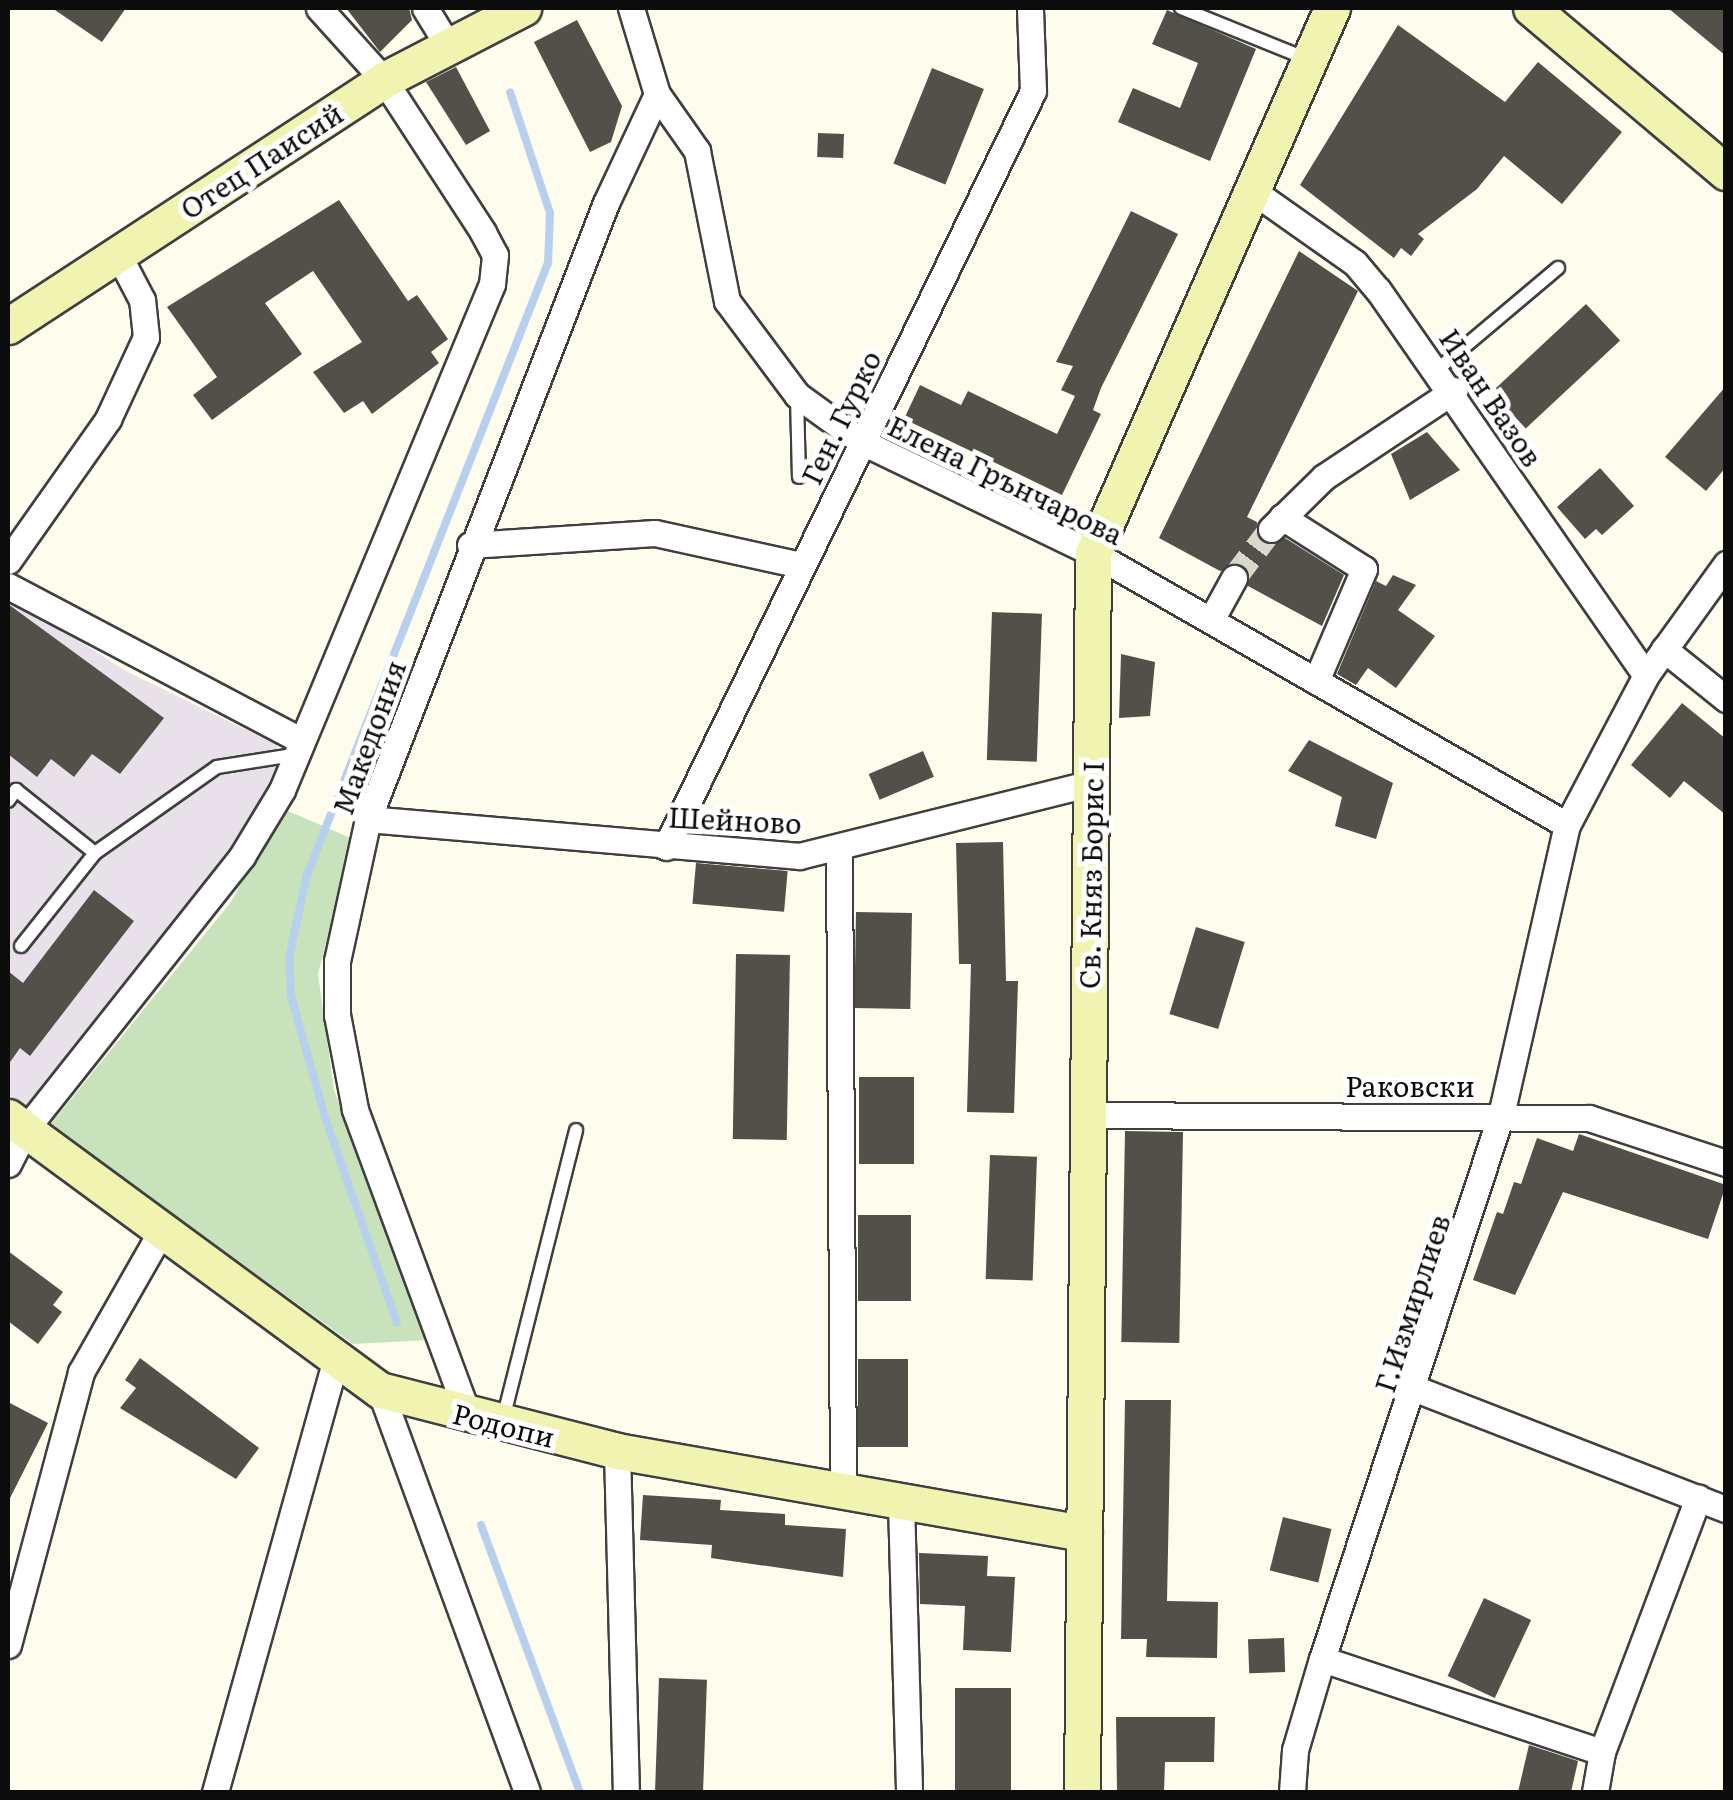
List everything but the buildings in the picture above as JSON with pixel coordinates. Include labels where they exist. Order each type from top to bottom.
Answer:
[{"type":"street","points":[[8,1164],[16,1124],[242,856],[296,747],[492,284],[496,254],[384,80],[319,8]]},
{"type":"street","points":[[424,8],[449,47]]},
{"type":"street","name":"Отец Паисий","points":[[8,326],[384,80],[522,8]]},
{"type":"street","name":"Елена Грънчарова","points":[[630,8],[657,94],[697,151],[737,324],[797,395],[862,442],[1093,553],[1566,824]]},
{"type":"street","name":"Ген. Гурко","points":[[666,847],[800,564],[1033,91],[1030,8]]},
{"type":"street","name":"Св. Княз Борис I","points":[[1082,1792],[1093,553],[1305,58],[1332,8]]},
{"type":"street","points":[[1531,8],[1726,172]]},
{"type":"street","name":"Македония","points":[[485,1422],[385,1199],[345,1063],[337,960],[368,819],[470,545],[657,94]]},
{"type":"street","name":"Иван Вазов","points":[[1250,188],[1356,263],[1455,390],[1646,675]]},
{"type":"street","points":[[8,561],[108,419],[139,357],[147,319],[118,254]]},
{"type":"street","points":[[1316,680],[1364,569],[1276,523],[1324,477],[1455,390]]},
{"type":"street","points":[[470,545],[655,533],[800,564]]},
{"type":"street","name":"Г.Измирлиев","points":[[1292,1792],[1295,1750],[1322,1659],[1416,1389],[1501,1115],[1566,824],[1646,675],[1726,564]]},
{"type":"street","points":[[1211,620],[1234,578]]},
{"type":"street","points":[[8,586],[296,747]]},
{"type":"street","points":[[1664,650],[1726,698]]},
{"type":"street","name":"Шейново","points":[[368,819],[799,856],[1091,783]]},
{"type":"street","points":[[839,848],[843,1492]]},
{"type":"street","name":"Раковски","points":[[1088,1115],[1589,1118],[1726,1163]]},
{"type":"street","name":"Родопи","points":[[16,1124],[334,1362],[380,1390],[485,1422],[617,1451],[1084,1533]]},
{"type":"street","points":[[8,1645],[81,1372],[161,1232]]},
{"type":"street","points":[[215,1792],[334,1362]]},
{"type":"street","points":[[1416,1389],[1726,1509]]},
{"type":"street","points":[[380,1390],[528,1792]]},
{"type":"street","points":[[617,1451],[626,1792]]},
{"type":"street","points":[[1595,1792],[1602,1752],[1698,1498]]},
{"type":"street","points":[[901,1503],[909,1792]]},
{"type":"street","points":[[1322,1659],[1602,1752]]},
{"type":"lane","points":[[1181,8],[1305,58]]},
{"type":"lane","points":[[449,47],[476,13]]},
{"type":"lane","points":[[1438,368],[1558,268]]},
{"type":"lane","points":[[797,395],[799,477]]},
{"type":"lane","points":[[21,946],[95,853],[217,767],[296,747]]},
{"type":"lane","points":[[8,801],[16,790],[95,853]]},
{"type":"lane","points":[[485,1422],[576,1130]]},
{"type":"shaded area","points":[[8,596],[126,671],[277,745],[279,768],[265,808],[36,1116],[8,1094]]},
{"type":"green space","points":[[281,808],[353,839],[318,974],[334,1090],[429,1340],[353,1344],[50,1125],[231,902]]},
{"type":"waterway","points":[[397,1323],[325,1117],[291,996],[289,958],[307,875],[548,263],[550,213],[510,92]]},
{"type":"waterway","points":[[481,1525],[580,1792]]},
{"type":"tunnel","points":[[1234,578],[1271,529]]}]
